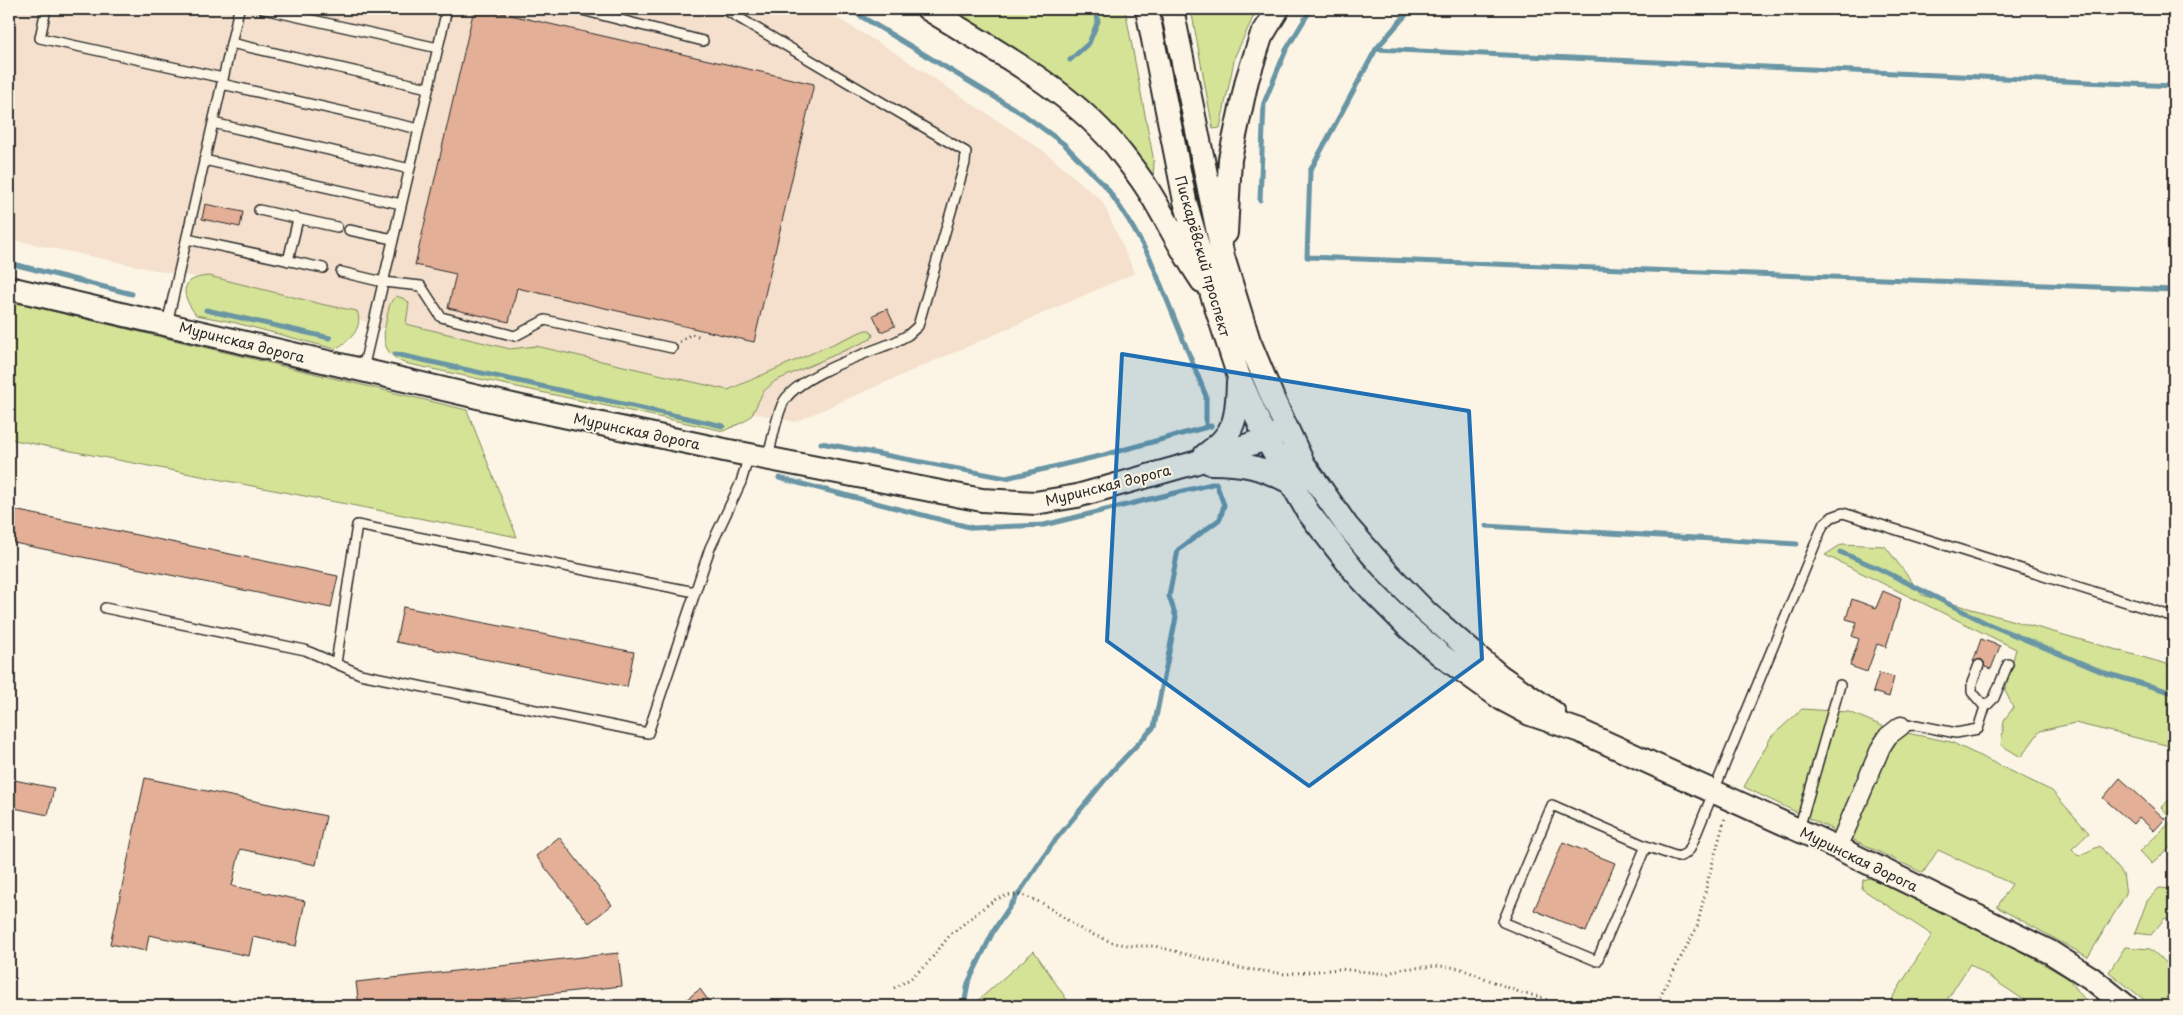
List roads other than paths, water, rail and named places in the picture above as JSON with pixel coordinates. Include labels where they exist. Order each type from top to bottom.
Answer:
[{"type":"street","points":[[928,9],[1017,64],[1072,103],[1113,144],[1149,191],[1183,254],[1212,295]]},
{"type":"street","name":"Пискарёвский проспект","points":[[1147,9],[1185,201],[1212,295],[1238,374],[1266,439]]},
{"type":"street","name":"Пискарёвский проспект","points":[[1172,9],[1223,257],[1249,341],[1287,429]]},
{"type":"street","points":[[1223,257],[1227,226],[1230,159],[1246,80],[1261,37],[1278,9]]},
{"type":"street","name":"Муринская дорога","points":[[9,288],[362,371],[758,456],[982,500],[1035,503],[1077,496],[1194,463],[1266,439],[1287,429],[1303,463],[1326,497],[1388,573],[1426,612],[1500,676],[1580,731]]},
{"type":"street","points":[[1194,463],[1218,446],[1231,432],[1238,411],[1238,374]]},
{"type":"street","name":"Муринская дорога","points":[[1266,439],[1308,512],[1355,572],[1422,639],[1472,680],[1530,714],[1580,731],[1722,794],[1838,848],[2050,952],[2091,978],[2126,1006]]},
{"type":"street","points":[[1194,463],[1240,463],[1265,470],[1290,482]]},
{"type":"street","points":[[1838,848],[1881,747],[1888,736],[1901,726]]},
{"type":"lane","points":[[46,9],[40,38],[419,129]]},
{"type":"lane","points":[[167,324],[239,9]]},
{"type":"lane","points":[[263,9],[438,48]]},
{"type":"lane","points":[[362,371],[447,9]]},
{"type":"lane","points":[[578,9],[703,41]]},
{"type":"lane","points":[[105,608],[305,650],[360,674],[648,733],[710,548],[741,482],[758,456],[782,404],[794,388],[812,377],[895,342],[908,335],[918,326],[965,163],[966,152],[724,9]]},
{"type":"lane","points":[[231,43],[428,88]]},
{"type":"lane","points":[[213,123],[410,169]]},
{"type":"lane","points":[[204,160],[401,204]]},
{"type":"lane","points":[[259,210],[337,227]]},
{"type":"lane","points":[[288,261],[298,219]]},
{"type":"lane","points":[[349,230],[393,240]]},
{"type":"lane","points":[[187,239],[323,268]]},
{"type":"lane","points":[[341,272],[383,282],[421,286],[441,317],[515,336],[545,320],[672,348]]},
{"type":"lane","points":[[1646,846],[1597,961],[1503,922],[1552,804],[1646,846],[1678,857],[1690,849],[1722,794],[1823,525],[1832,517],[1843,513],[2174,617]]},
{"type":"lane","points":[[336,663],[357,525],[695,592]]},
{"type":"lane","points":[[1901,726],[1916,725],[1956,733],[1978,730],[1985,708],[1994,698],[2008,664]]},
{"type":"lane","points":[[1979,665],[1972,683],[1972,692],[1985,708]]},
{"type":"lane","points":[[1799,830],[1840,685]]},
{"type":"waterway","points":[[849,9],[1023,114],[1064,144],[1107,188],[1128,219],[1150,258],[1206,396],[1206,427]]},
{"type":"waterway","points":[[1070,60],[1089,43],[1098,21],[1095,9]]},
{"type":"waterway","points":[[1260,200],[1264,103],[1286,50],[1311,9]]},
{"type":"waterway","points":[[1411,9],[1376,49],[1310,171],[1307,257],[2174,290]]},
{"type":"waterway","points":[[1376,49],[2174,86]]},
{"type":"waterway","points":[[9,263],[132,294]]},
{"type":"waterway","points":[[206,310],[330,338]]},
{"type":"waterway","points":[[395,354],[723,426]]},
{"type":"waterway","points":[[821,443],[1006,478],[1104,455],[1211,426]]},
{"type":"waterway","points":[[779,478],[973,528],[1044,525],[1216,483],[1224,505],[1220,519],[1178,550],[1169,596],[1176,617],[1154,727],[1114,769],[1053,843],[994,930],[968,983],[964,1006]]},
{"type":"waterway","points":[[1486,526],[1797,544]]},
{"type":"waterway","points":[[1840,552],[1880,569],[1986,623],[2105,673],[2174,693]]}]
